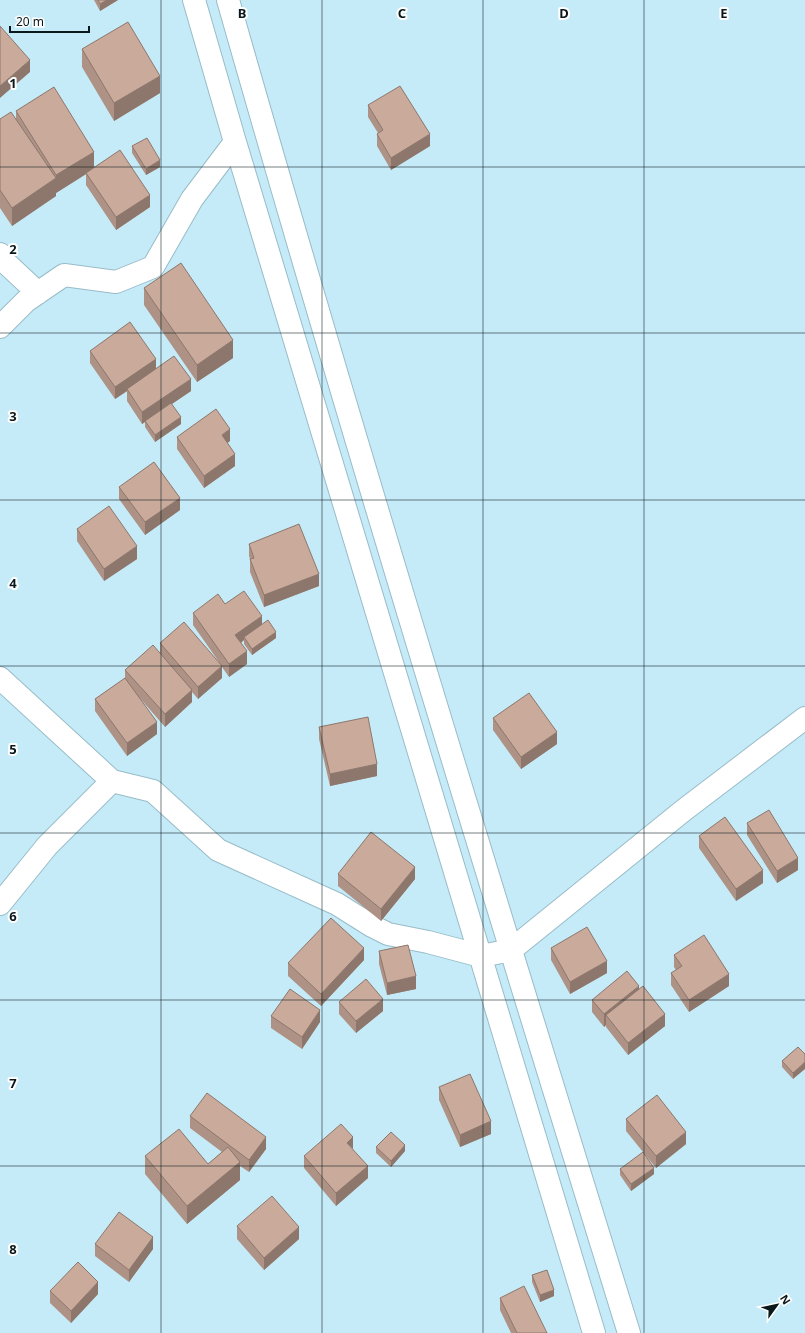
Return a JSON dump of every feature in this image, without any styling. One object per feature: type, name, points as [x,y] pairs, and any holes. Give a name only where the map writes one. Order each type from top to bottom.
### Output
[{"type":"street","points":[[194,0],[235,142],[594,1333]]},
{"type":"street","points":[[228,0],[291,221],[511,950],[629,1333]]},
{"type":"street","points":[[0,327],[26,301],[64,275],[116,282],[153,267],[192,199],[235,142]]},
{"type":"street","points":[[0,254],[6,263],[38,293]]},
{"type":"street","points":[[0,678],[112,780],[153,790],[218,850],[337,904],[372,926],[388,934],[428,942],[481,956],[511,950],[684,810],[805,718]]},
{"type":"street","points":[[0,904],[47,846],[112,780]]},
{"type":"building","points":[[98,0],[107,0],[100,4]]},
{"type":"building","points":[[128,22],[160,76],[114,103],[82,49]]},
{"type":"building","points":[[0,26],[30,60],[0,86]]},
{"type":"building","points":[[400,86],[430,134],[391,158],[377,134],[383,130],[368,105]]},
{"type":"building","points":[[54,87],[94,152],[56,175],[16,111]]},
{"type":"building","points":[[11,112],[56,178],[12,208],[0,190],[0,119]]},
{"type":"building","points":[[147,138],[160,160],[146,169],[132,146]]},
{"type":"building","points":[[120,150],[150,195],[116,217],[86,173]]},
{"type":"building","points":[[181,263],[233,340],[197,365],[144,288]]},
{"type":"building","points":[[130,322],[156,359],[115,387],[90,351]]},
{"type":"building","points":[[174,356],[191,379],[142,412],[127,389]]},
{"type":"building","points":[[171,403],[181,417],[155,435],[145,421]]},
{"type":"building","points":[[216,409],[230,429],[222,435],[235,454],[204,476],[177,437]]},
{"type":"building","points":[[154,462],[180,498],[145,522],[119,487]]},
{"type":"building","points":[[109,506],[137,546],[104,569],[77,529]]},
{"type":"building","points":[[299,524],[319,574],[264,595],[250,559],[254,558],[249,544]]},
{"type":"building","points":[[244,591],[262,616],[235,635],[247,651],[229,664],[193,613],[218,594],[225,604]]},
{"type":"building","points":[[268,620],[276,632],[252,649],[244,637]]},
{"type":"building","points":[[184,622],[222,666],[198,687],[160,643]]},
{"type":"building","points":[[153,645],[192,690],[165,714],[125,670]]},
{"type":"building","points":[[125,678],[157,722],[127,743],[95,699]]},
{"type":"building","points":[[529,693],[557,732],[521,757],[493,718]]},
{"type":"building","points":[[368,717],[377,764],[330,774],[319,727]]},
{"type":"building","points":[[769,810],[798,858],[777,871],[747,823]]},
{"type":"building","points":[[725,817],[763,870],[736,889],[699,836]]},
{"type":"building","points":[[371,832],[415,867],[381,909],[338,874]]},
{"type":"building","points":[[331,918],[364,948],[321,994],[288,963]]},
{"type":"building","points":[[587,927],[607,961],[570,982],[551,948]]},
{"type":"building","points":[[704,935],[729,974],[689,1000],[671,973],[682,966],[674,955]]},
{"type":"building","points":[[408,945],[416,976],[387,983],[379,951]]},
{"type":"building","points":[[627,971],[639,986],[604,1014],[592,1000]]},
{"type":"building","points":[[366,979],[383,999],[356,1021],[339,1002]]},
{"type":"building","points":[[643,986],[665,1014],[628,1043],[606,1015]]},
{"type":"building","points":[[290,989],[320,1010],[302,1037],[271,1016]]},
{"type":"building","points":[[798,1047],[805,1054],[805,1062],[793,1073],[782,1061]]},
{"type":"building","points":[[470,1074],[491,1121],[460,1135],[439,1087]]},
{"type":"building","points":[[207,1093],[266,1137],[249,1160],[190,1116]]},
{"type":"building","points":[[657,1095],[686,1132],[656,1156],[626,1119]]},
{"type":"building","points":[[341,1124],[353,1137],[347,1143],[368,1166],[336,1193],[304,1156]]},
{"type":"building","points":[[179,1129],[208,1164],[228,1147],[240,1162],[187,1206],[145,1156]]},
{"type":"building","points":[[391,1132],[405,1145],[391,1161],[376,1147]]},
{"type":"building","points":[[643,1152],[654,1168],[631,1184],[620,1169]]},
{"type":"building","points":[[272,1196],[299,1227],[264,1258],[237,1226]]},
{"type":"building","points":[[119,1212],[153,1237],[129,1270],[95,1244]]},
{"type":"building","points":[[78,1262],[98,1282],[71,1311],[50,1291]]},
{"type":"building","points":[[547,1270],[554,1290],[540,1295],[532,1275]]},
{"type":"building","points":[[524,1286],[547,1333],[517,1333],[500,1298]]}]
